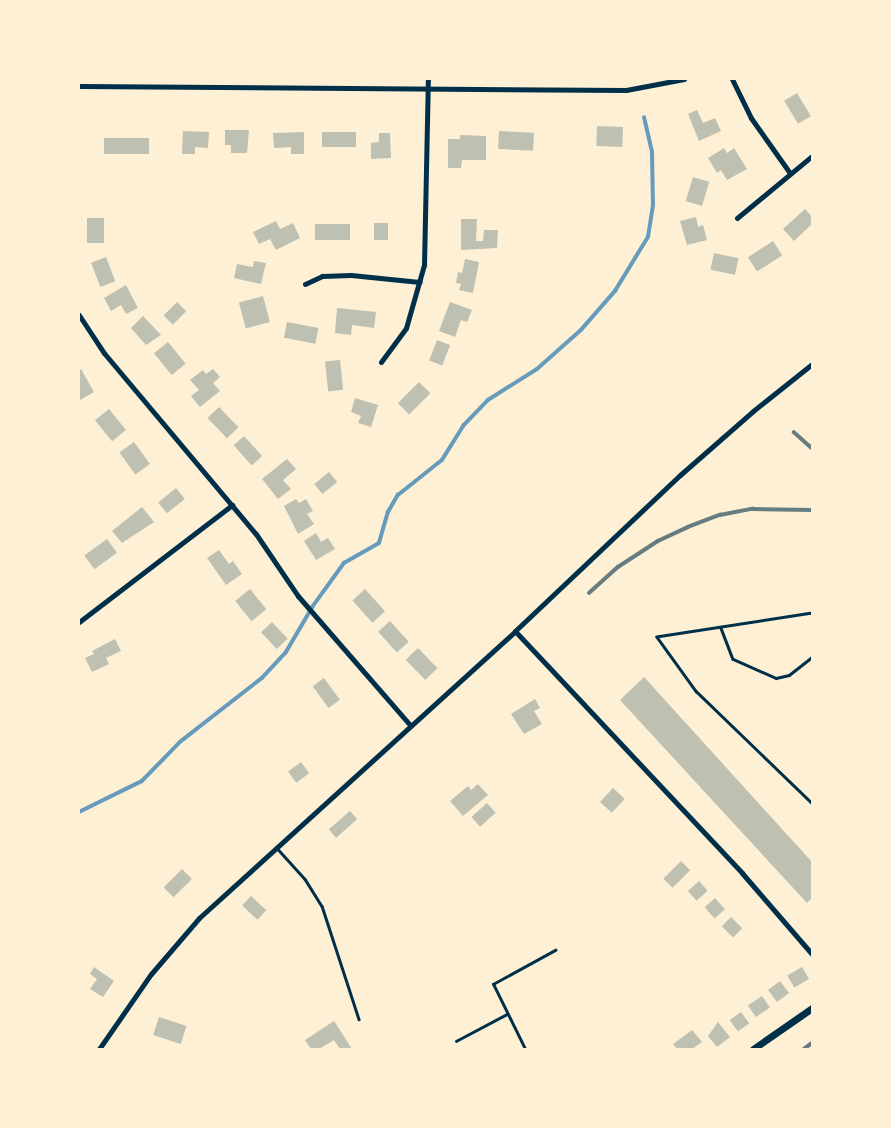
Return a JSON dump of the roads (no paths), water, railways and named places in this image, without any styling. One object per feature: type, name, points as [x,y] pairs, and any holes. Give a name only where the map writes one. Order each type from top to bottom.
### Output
[{"type":"street","points":[[381,362],[405,328],[420,282],[427,242],[428,79]]},
{"type":"street","points":[[79,86],[626,90],[684,79]]},
{"type":"street","points":[[732,79],[751,118],[790,173]]},
{"type":"street","points":[[737,218],[812,156]]},
{"type":"street","points":[[305,284],[322,276],[351,275],[420,282]]},
{"type":"street","points":[[79,315],[104,353],[256,534],[298,596],[410,725]]},
{"type":"street","points":[[99,1049],[129,1004],[183,937],[680,475],[752,411],[812,364]]},
{"type":"street","points":[[79,622],[232,505]]},
{"type":"street","points":[[515,631],[742,873],[812,954]]},
{"type":"street","points":[[753,1049],[812,1008]]},
{"type":"lane","points":[[812,613],[657,637],[696,691],[812,803]]},
{"type":"lane","points":[[720,627],[733,659],[776,678],[789,675],[812,657]]},
{"type":"lane","points":[[277,848],[305,879],[321,906],[359,1019]]},
{"type":"lane","points":[[525,1049],[494,984],[555,950]]},
{"type":"lane","points":[[456,1041],[507,1014]]},
{"type":"waterway","points":[[79,812],[142,781],[180,742],[262,678],[286,652],[313,606],[344,563],[379,543],[388,512],[398,495],[442,460],[463,426],[488,400],[537,369],[581,330],[615,291],[648,237],[653,206],[652,152],[644,118]]},
{"type":"railway","points":[[794,432],[812,448]]},
{"type":"railway","points":[[589,593],[618,567],[658,541],[720,515],[752,509],[812,510]]},
{"type":"railway","points":[[804,1049],[812,1043]]}]
